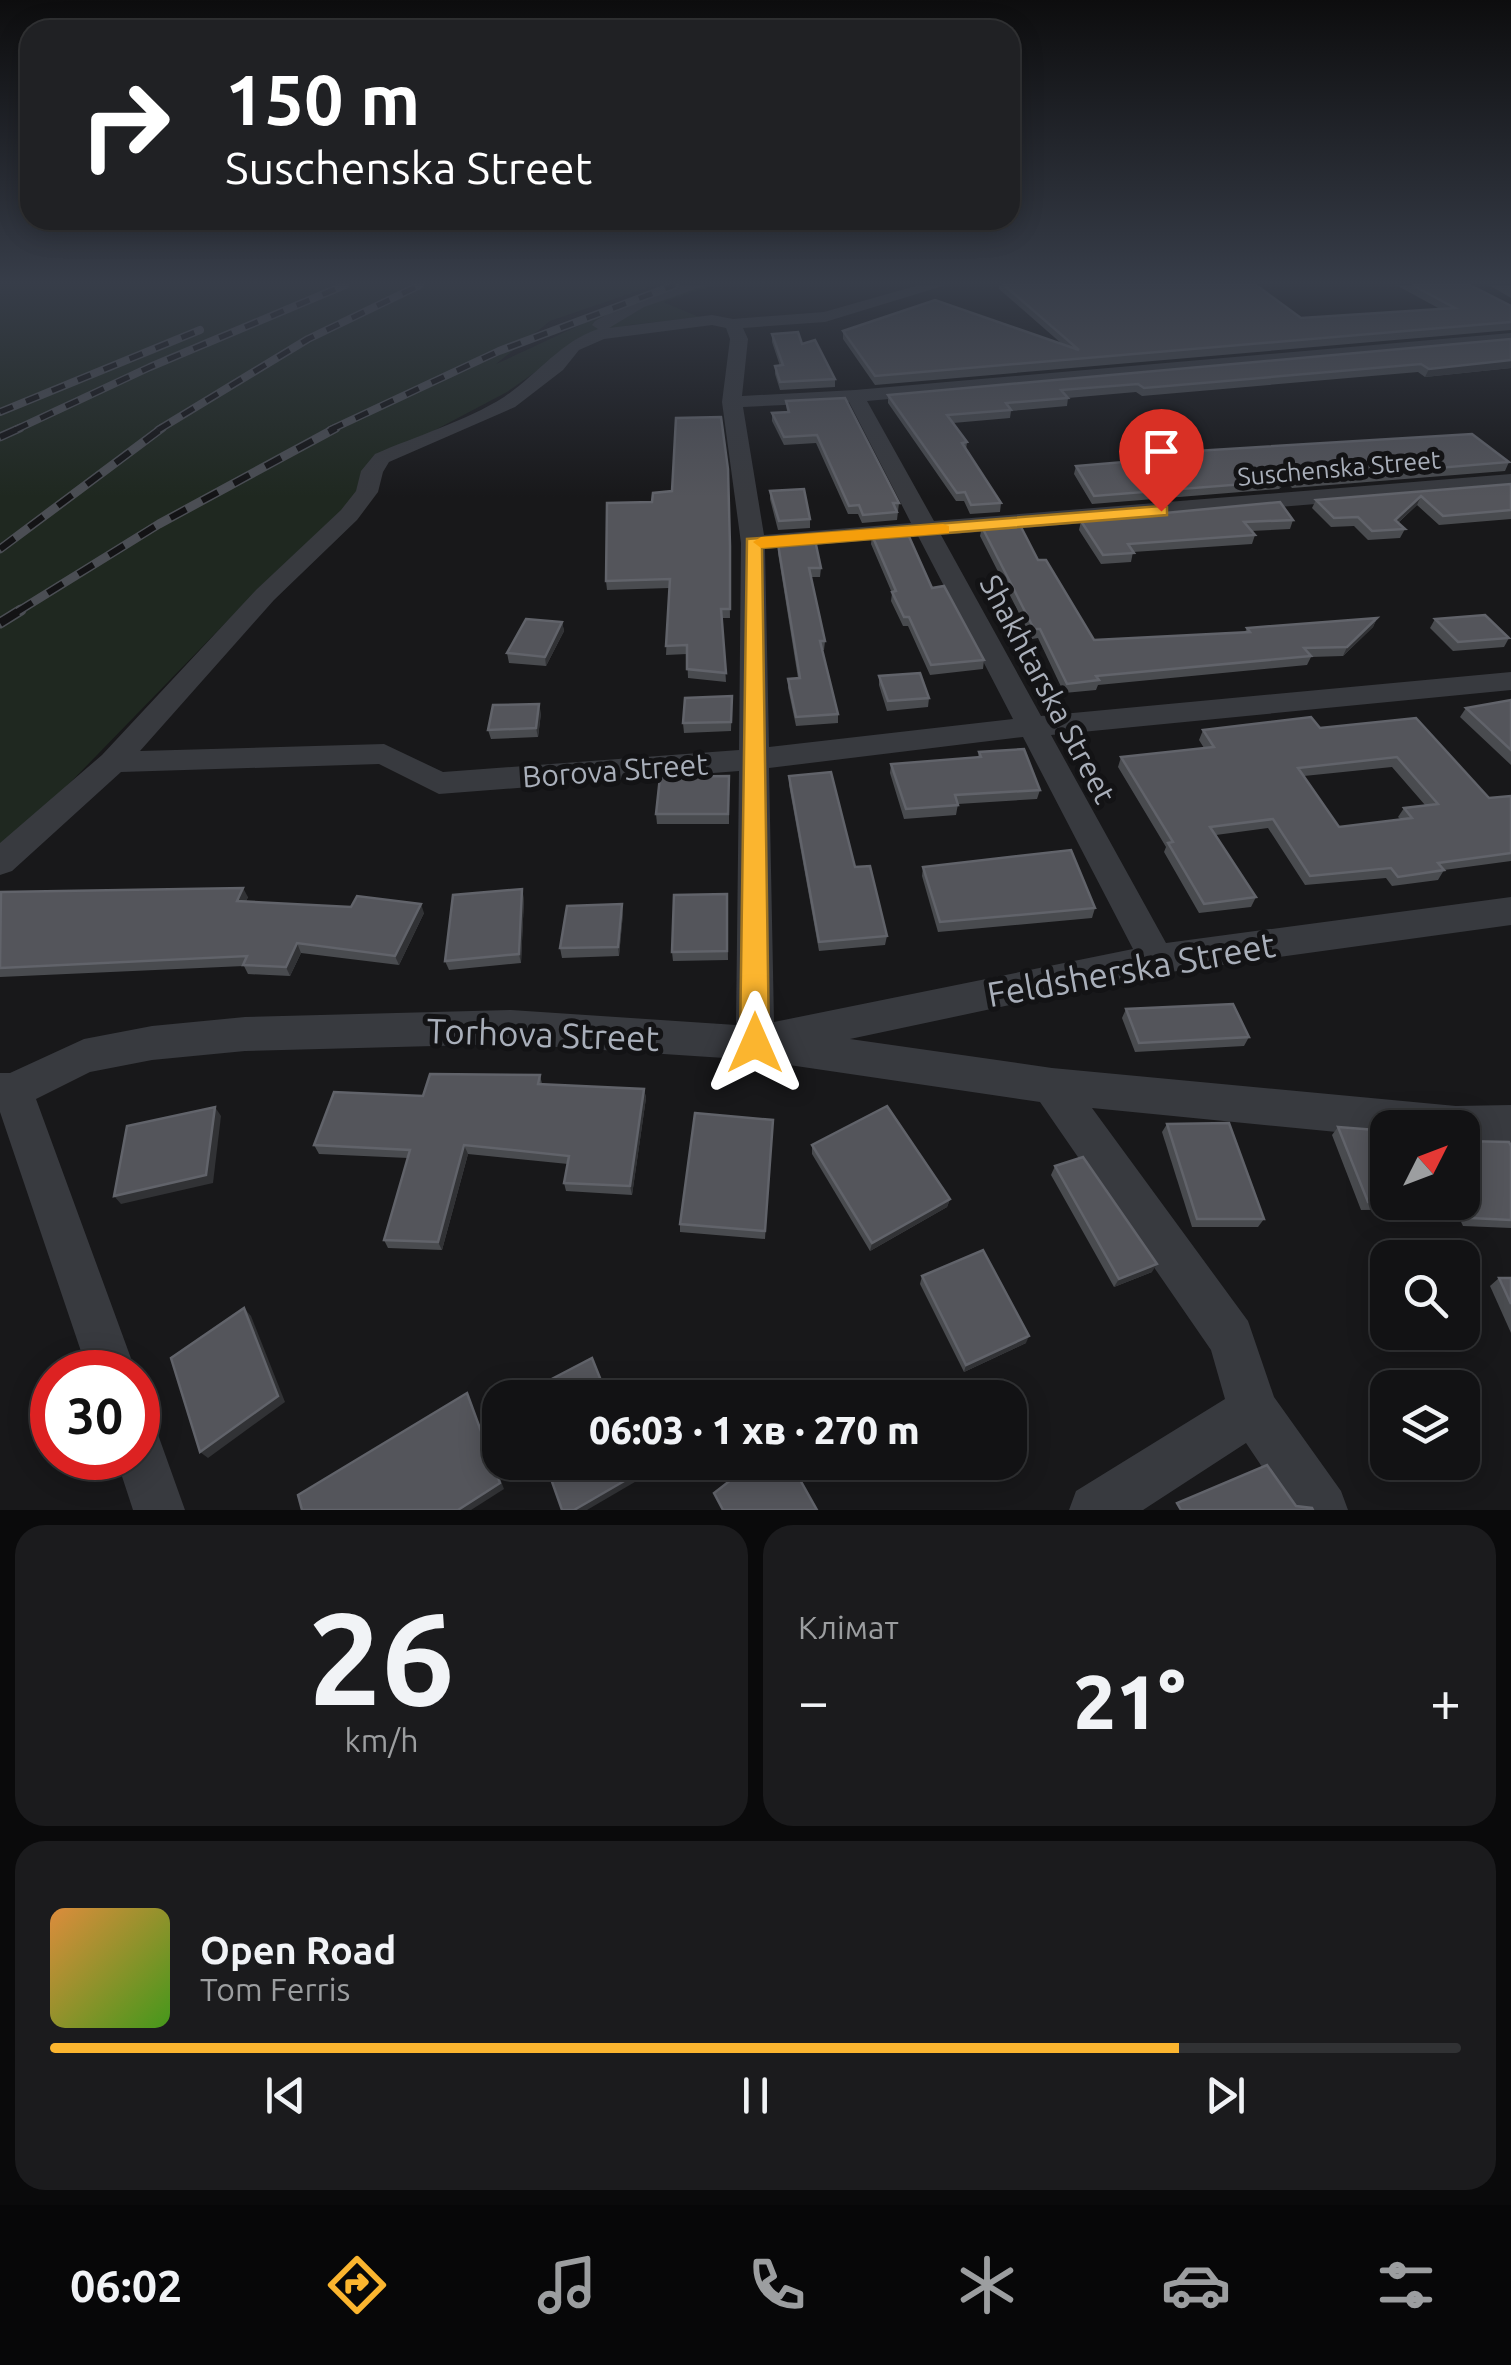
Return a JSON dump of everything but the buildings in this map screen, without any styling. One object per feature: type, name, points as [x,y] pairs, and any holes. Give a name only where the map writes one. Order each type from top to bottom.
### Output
[{"type":"street","points":[[0,862],[113,762],[265,595],[349,516],[367,492],[372,471],[382,458],[508,403],[565,355]]},
{"type":"street","points":[[737,355],[732,402],[753,543],[755,1043]]},
{"type":"street","points":[[732,402],[854,396],[1313,355]]},
{"type":"street","name":"Shakhtarska Street","points":[[854,396],[1156,958]]},
{"type":"street","name":"Suschenska Street","points":[[753,543],[1511,481]]},
{"type":"street","name":"Borova Street","points":[[113,762],[384,754],[439,783],[755,760],[1029,727],[1511,681]]},
{"type":"street","name":"Feldsherska Street","points":[[755,1043],[1156,958],[1511,912]]},
{"type":"street","name":"Torhova Street","points":[[6,1091],[84,1056],[152,1043],[246,1034],[512,1027],[755,1043],[1052,1086],[1456,1125],[1511,1124]]},
{"type":"street","points":[[1052,1086],[1231,1338],[1253,1410],[1322,1510]]},
{"type":"street","points":[[6,1091],[104,1350]]},
{"type":"street","points":[[1095,1510],[1253,1410]]},
{"type":"street","points":[[149,1480],[159,1510]]},
{"type":"shaded area","points":[[0,355],[507,355],[496,364],[515,355],[559,355],[507,392],[386,456],[354,502],[238,610],[64,789],[0,844]]},
{"type":"railway","points":[[0,412],[138,355]]},
{"type":"railway","points":[[15,430],[177,355]]},
{"type":"railway","points":[[158,430],[281,355]]},
{"type":"railway","points":[[330,430],[489,355]]},
{"type":"railway","points":[[0,437],[20,428]]},
{"type":"railway","points":[[0,549],[162,428]]},
{"type":"railway","points":[[17,612],[159,524],[336,428]]},
{"type":"railway","points":[[0,623],[21,610]]},
{"type":"slow traffic","points":[[761,542],[943,530]]},
{"type":"route","points":[[755,1043],[753,543],[1161,511]]}]
